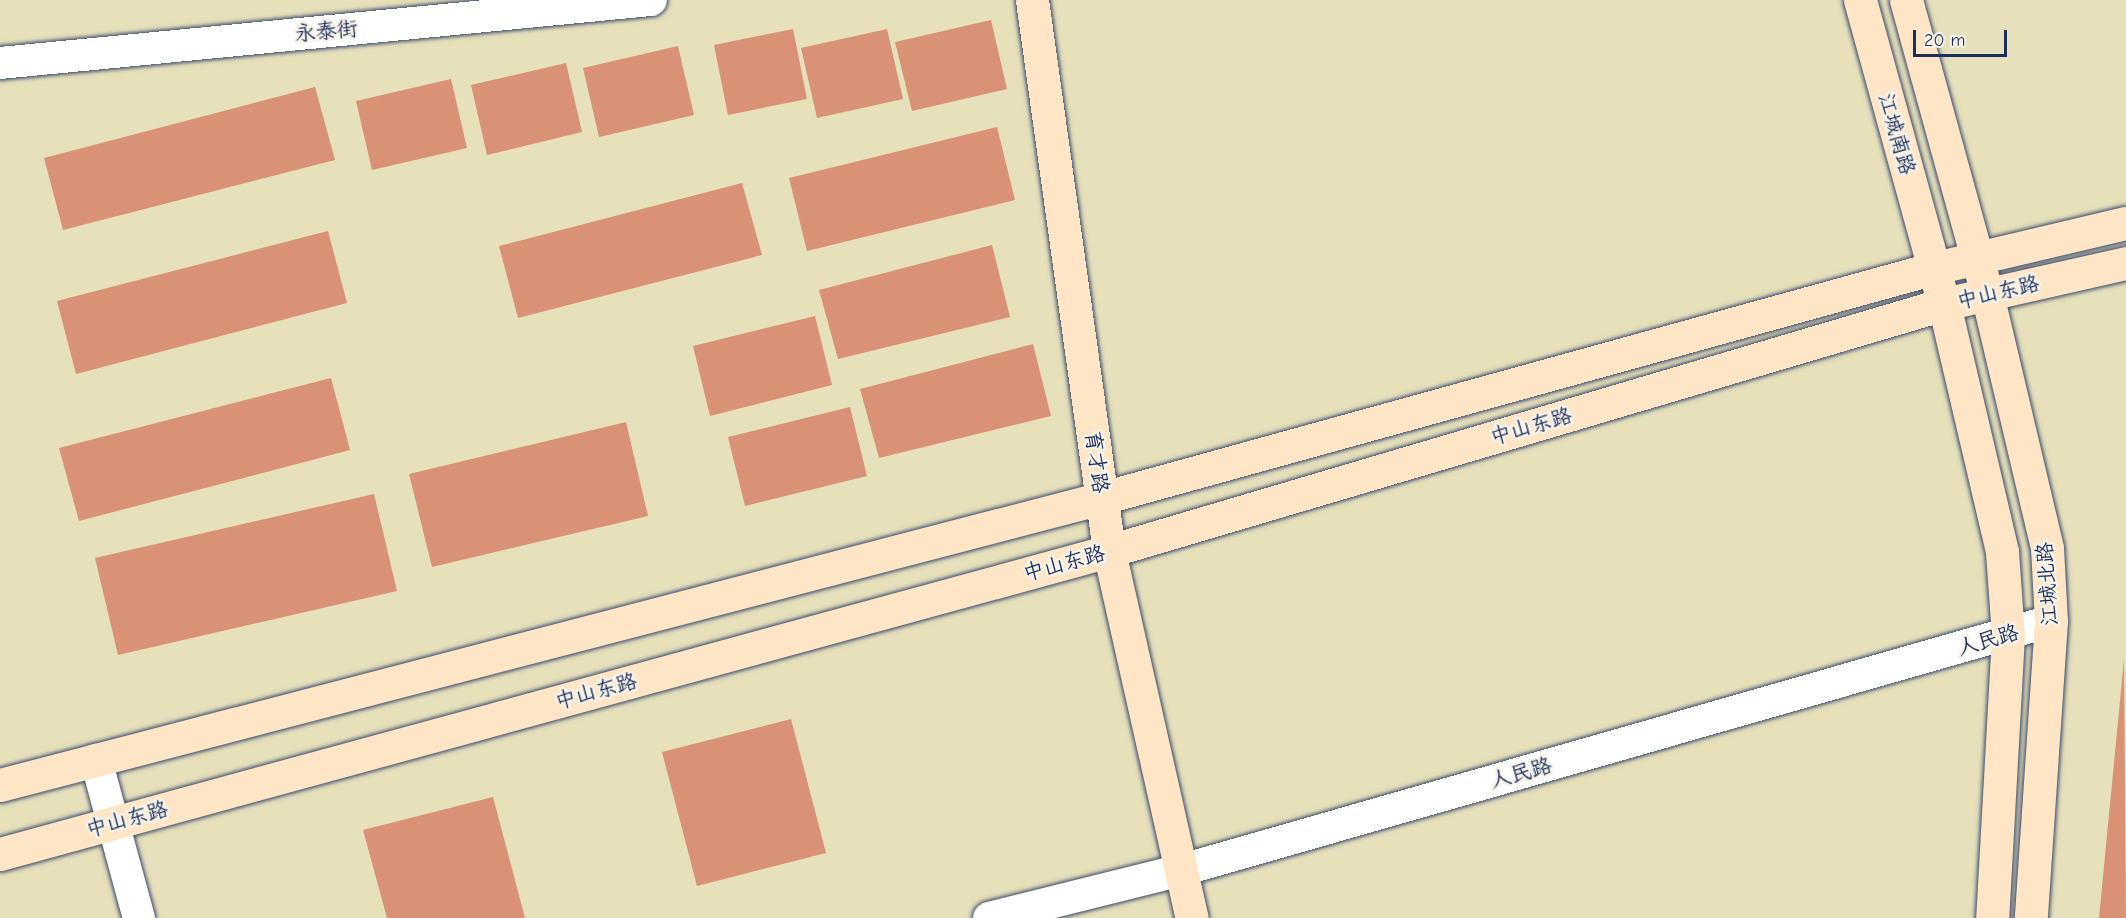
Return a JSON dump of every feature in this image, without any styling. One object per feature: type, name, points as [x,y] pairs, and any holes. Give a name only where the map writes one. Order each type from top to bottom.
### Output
[{"type":"main road","name":"育才路","points":[[1032,0],[1108,551],[1192,918]]},
{"type":"main road","name":"江城南路","points":[[1860,0],[1935,268]]},
{"type":"main road","name":"江城南路","points":[[1906,0],[1977,258]]},
{"type":"main road","name":"中山东路","points":[[0,785],[1102,498],[1935,268],[2126,223]]},
{"type":"main road","name":"江城北路","points":[[1977,258],[2047,548],[2051,621],[2031,918]]},
{"type":"main road","name":"中山东路","points":[[0,854],[1108,551],[1944,304],[2126,263]]},
{"type":"main road","name":"江城北路","points":[[1935,268],[2001,552],[2008,635],[1992,918]]},
{"type":"street","name":"永泰街","points":[[0,63],[651,0]]},
{"type":"street","name":"人民路","points":[[989,918],[1182,870],[2051,621]]},
{"type":"street","points":[[96,760],[139,918]]},
{"type":"building","points":[[991,20],[1007,89],[912,111],[895,42]]},
{"type":"building","points":[[793,29],[807,99],[728,115],[714,45]]},
{"type":"building","points":[[887,29],[903,99],[817,118],[801,48]]},
{"type":"building","points":[[678,46],[694,115],[599,137],[583,68]]},
{"type":"building","points":[[566,63],[582,132],[487,155],[471,85]]},
{"type":"building","points":[[451,79],[467,148],[372,170],[356,101]]},
{"type":"building","points":[[315,87],[335,160],[63,230],[44,158]]},
{"type":"building","points":[[997,127],[1015,200],[807,251],[789,178]]},
{"type":"building","points":[[742,183],[762,255],[518,318],[499,246]]},
{"type":"building","points":[[328,231],[347,303],[76,374],[57,301]]},
{"type":"building","points":[[992,245],[1010,317],[838,359],[819,290]]},
{"type":"building","points":[[815,316],[832,385],[710,416],[693,346]]},
{"type":"building","points":[[1033,344],[1051,416],[879,458],[860,389]]},
{"type":"building","points":[[331,378],[350,450],[79,521],[59,448]]},
{"type":"building","points":[[850,407],[867,476],[745,506],[728,437]]},
{"type":"building","points":[[626,422],[648,516],[432,567],[409,474]]},
{"type":"building","points":[[374,494],[397,591],[118,655],[95,558]]},
{"type":"building","points":[[2124,659],[2126,918],[2099,918]]},
{"type":"building","points":[[791,719],[826,853],[697,886],[662,752]]},
{"type":"building","points":[[493,797],[525,918],[387,918],[363,830]]}]
